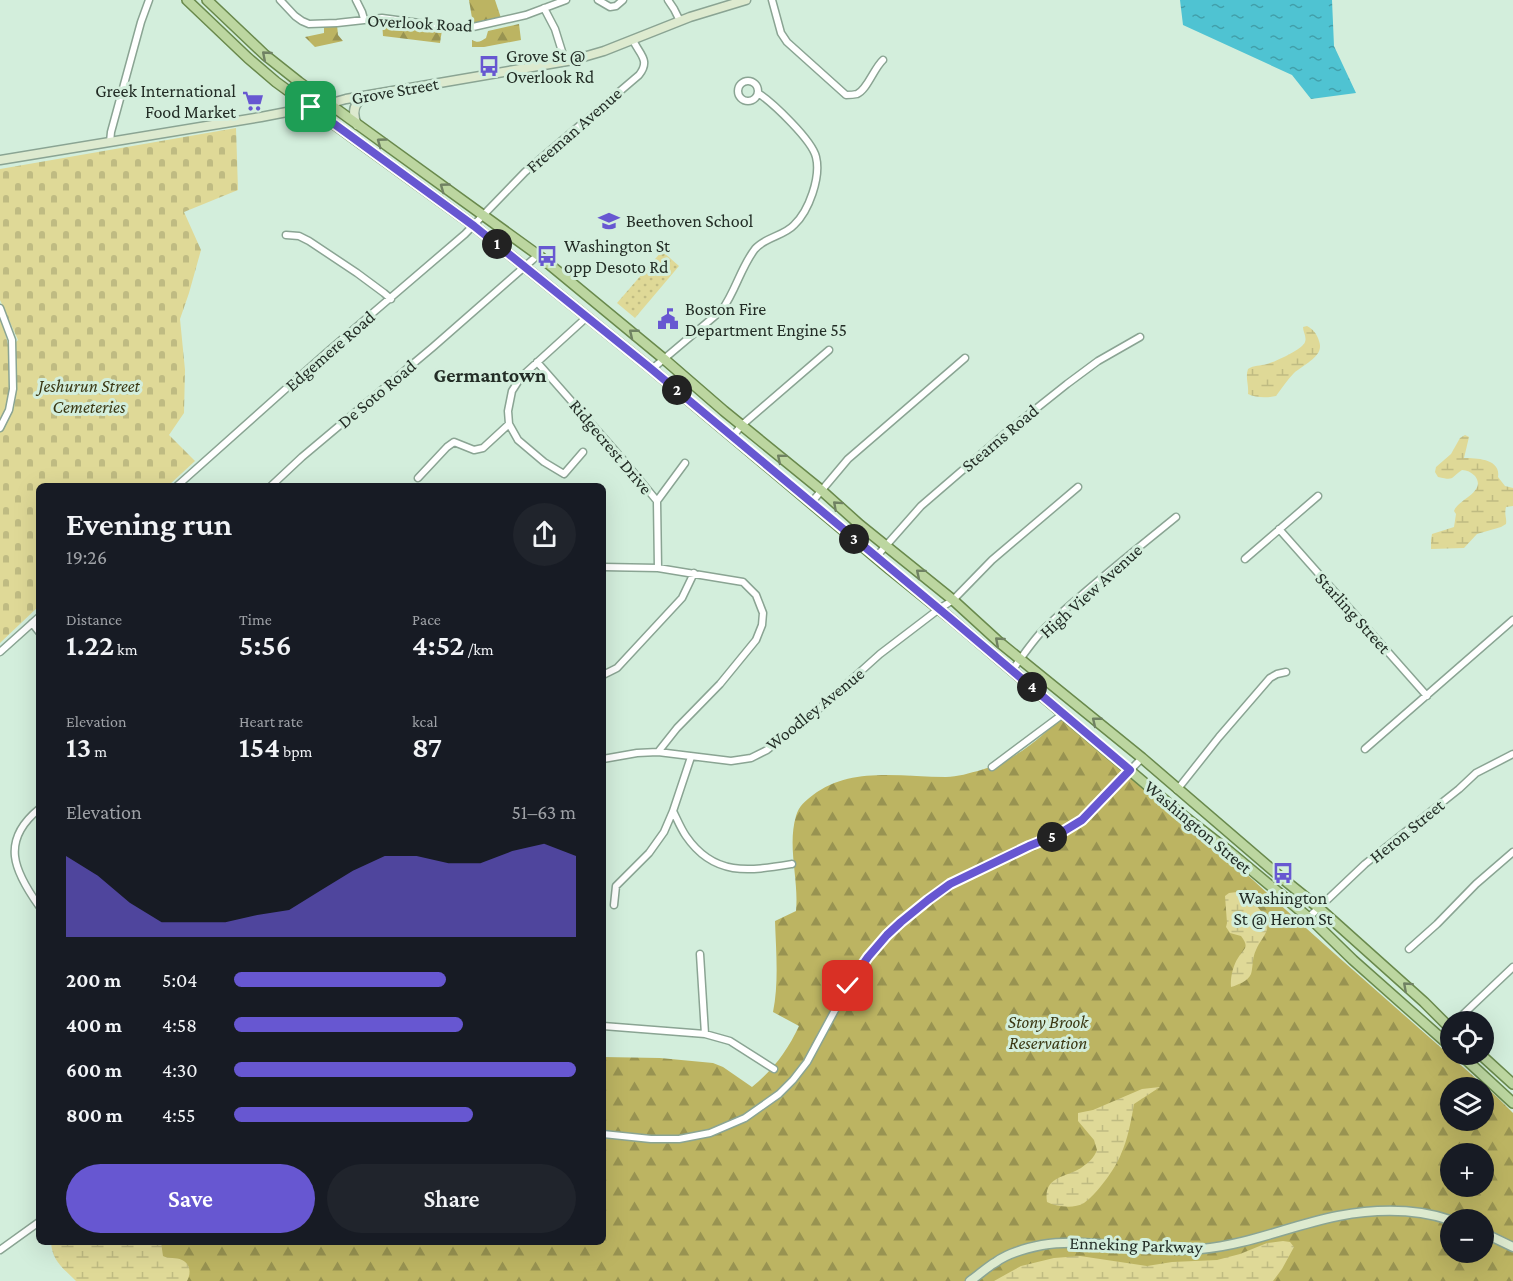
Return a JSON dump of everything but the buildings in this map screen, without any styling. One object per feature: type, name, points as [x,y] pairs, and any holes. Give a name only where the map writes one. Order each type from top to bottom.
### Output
[{"type":"main road","name":"Washington Street","points":[[187,0],[257,66],[474,226],[652,369],[1308,918],[1440,1037]]},
{"type":"main road","name":"Washington Street","points":[[207,0],[276,64],[538,255],[953,600],[1020,659],[1142,758],[1319,908],[1440,1016]]},
{"type":"main road","name":"Grove Street","points":[[0,160],[565,62],[596,54],[680,21],[746,0]]},
{"type":"main road","points":[[357,125],[355,106],[366,96]]},
{"type":"main road","points":[[1472,1065],[1513,1103]]},
{"type":"main road","points":[[1492,1065],[1513,1084]]},
{"type":"main road","name":"Enneking Parkway","points":[[970,1281],[997,1261],[1013,1253],[1053,1243],[1076,1242],[1139,1248],[1202,1249],[1257,1238],[1337,1216],[1405,1211],[1440,1218]]},
{"type":"main road","points":[[1494,1238],[1513,1248]]},
{"type":"street","points":[[110,142],[141,22],[149,0]]},
{"type":"street","name":"Overlook Road","points":[[281,0],[295,16],[309,24],[337,24],[382,18],[464,29],[526,15],[566,0]]},
{"type":"street","points":[[356,0],[364,19]]},
{"type":"street","points":[[598,0],[610,7],[616,6],[623,0]]},
{"type":"street","points":[[668,0],[680,21]]},
{"type":"street","points":[[772,0],[781,33],[787,42],[846,95],[862,91],[876,67],[883,60]]},
{"type":"street","points":[[544,8],[555,29],[565,62]]},
{"type":"street","name":"Freeman Avenue","points":[[483,216],[525,172],[641,73],[644,61],[633,40]]},
{"type":"street","points":[[652,369],[722,309],[730,299],[745,263],[757,246],[792,228],[805,214],[814,190],[818,167],[816,155],[806,139],[768,100],[758,93]]},
{"type":"street","name":"Edgemere Road","points":[[180,483],[483,216]]},
{"type":"street","points":[[286,235],[299,236],[309,241],[391,299]]},
{"type":"street","name":"De Soto Road","points":[[274,483],[538,255]]},
{"type":"street","points":[[0,308],[12,340],[13,378],[11,406],[0,428]]},
{"type":"street","points":[[583,452],[564,474],[544,462],[518,440],[509,424],[508,411],[512,391],[521,376],[587,317]]},
{"type":"street","name":"Stearns Road","points":[[876,557],[921,506],[1008,431],[1090,367],[1140,337]]},
{"type":"street","points":[[732,437],[742,424],[829,350]]},
{"type":"street","points":[[811,503],[848,459],[965,358]]},
{"type":"street","name":"Ridgecrest Drive","points":[[537,362],[657,501]]},
{"type":"street","points":[[418,478],[454,442],[474,450],[483,448],[509,424]]},
{"type":"street","points":[[658,568],[657,501],[685,463]]},
{"type":"street","name":"Woodley Avenue","points":[[606,758],[658,752],[731,761],[751,758],[767,750],[811,716],[880,654],[953,600],[992,560],[1078,487]]},
{"type":"street","points":[[1245,559],[1318,496]]},
{"type":"street","name":"High View Avenue","points":[[1012,671],[1046,628],[1176,517]]},
{"type":"street","name":"Starling Street","points":[[1279,530],[1426,696]]},
{"type":"street","points":[[606,567],[658,568],[743,582],[756,596],[763,613],[762,625],[756,640],[720,684],[677,728],[658,752]]},
{"type":"street","points":[[606,674],[617,668],[682,598],[694,573]]},
{"type":"street","points":[[0,652],[36,620]]},
{"type":"street","points":[[1365,749],[1510,622],[1513,631]]},
{"type":"street","points":[[32,623],[36,628]]},
{"type":"street","points":[[1178,790],[1219,737],[1270,678],[1286,672]]},
{"type":"street","points":[[992,767],[1063,714]]},
{"type":"street","name":"Heron Street","points":[[1308,918],[1365,864],[1476,773],[1513,754]]},
{"type":"street","points":[[614,905],[616,886],[649,853],[664,832],[691,757]]},
{"type":"street","points":[[606,1134],[679,1139],[710,1133],[745,1118],[779,1094],[793,1080],[807,1062],[848,986],[868,957],[901,922],[950,884],[1059,834],[1082,820],[1142,758]]},
{"type":"street","points":[[36,811],[27,818],[20,830],[13,854],[25,887],[36,902]]},
{"type":"street","points":[[673,811],[686,836],[702,856],[719,866],[740,870],[792,864]]},
{"type":"street","points":[[1409,949],[1476,884],[1513,852]]},
{"type":"street","points":[[700,954],[705,1034]]},
{"type":"street","points":[[1466,1011],[1513,967]]},
{"type":"street","points":[[606,1026],[705,1034],[730,1041],[774,1069]]},
{"type":"street","points":[[0,1250],[36,1224]]},
{"type":"green space","points":[[469,0],[495,0],[501,18],[473,24]]},
{"type":"green space","points":[[382,21],[442,30],[440,43],[383,36]]},
{"type":"green space","points":[[519,24],[521,40],[472,47],[472,40],[477,42],[486,38],[488,31]]},
{"type":"green space","points":[[337,25],[338,35],[343,41],[315,47],[305,37],[324,33],[324,27]]},
{"type":"green space","name":"Jeshurun Street Cemeteries","points":[[236,128],[238,190],[184,212],[201,250],[180,319],[185,370],[184,413],[169,435],[195,461],[171,483],[36,483],[36,609],[0,643],[0,318],[9,349],[18,340],[0,300],[0,169]]},
{"type":"green space","points":[[662,251],[679,266],[635,318],[617,303]]},
{"type":"green space","points":[[1307,326],[1317,336],[1320,346],[1313,359],[1294,373],[1276,396],[1262,397],[1248,394],[1248,369],[1276,361],[1299,348],[1305,340],[1303,327]]},
{"type":"green space","points":[[1465,435],[1469,437],[1464,458],[1487,461],[1496,466],[1498,477],[1505,486],[1513,488],[1513,506],[1506,507],[1506,524],[1477,534],[1464,548],[1431,549],[1432,534],[1454,527],[1456,514],[1454,511],[1477,487],[1478,482],[1470,472],[1462,470],[1450,479],[1438,477],[1435,472],[1436,467],[1451,454],[1460,438]]},
{"type":"green space","name":"Stony Brook Reservation","points":[[1063,714],[1440,1047],[1440,1065],[1461,1065],[1474,1077],[1440,1077],[1440,1131],[1494,1131],[1494,1094],[1513,1113],[1513,1281],[118,1281],[154,1245],[606,1245],[606,1057],[660,1058],[713,1063],[723,1067],[752,1087],[779,1059],[799,1026],[773,1012],[777,978],[775,921],[796,911],[793,839],[796,816],[803,804],[828,786],[843,780],[877,775],[950,777],[963,775],[993,766],[1026,748]]},
{"type":"green space","points":[[1237,892],[1260,909],[1270,923],[1257,947],[1250,976],[1231,987],[1231,976],[1235,964],[1246,946],[1241,936],[1230,933],[1226,927],[1225,896]]},
{"type":"green space","points":[[1160,1087],[1134,1104],[1127,1136],[1118,1160],[1094,1194],[1084,1203],[1071,1207],[1047,1202],[1048,1187],[1052,1182],[1081,1168],[1097,1150],[1094,1140],[1078,1121],[1078,1113],[1093,1110],[1142,1089]]},
{"type":"green space","points":[[1290,1242],[1294,1247],[1273,1281],[994,1281],[1021,1266],[1054,1258],[1080,1256],[1147,1266],[1172,1262],[1217,1260],[1267,1243]]},
{"type":"green space","points":[[51,1245],[161,1245],[163,1256],[185,1262],[189,1267],[189,1275],[187,1281],[76,1281],[56,1259]]},
{"type":"water","points":[[1180,0],[1332,0],[1334,46],[1356,93],[1311,99],[1292,75],[1183,25]]},
{"type":"place","name":"Grove St @ Overlook Rd","points":[[489,66]]},
{"type":"place","name":"Greek International Food Market","points":[[253,101]]},
{"type":"place","name":"Beethoven School","points":[[609,221]]},
{"type":"place","name":"Washington St opp Desoto Rd","points":[[547,256]]},
{"type":"place","name":"Boston Fire Department Engine 55","points":[[668,319]]},
{"type":"place","name":"Washington St @ Heron St","points":[[1283,873]]},
{"type":"district","name":"Germantown","points":[[490,375]]},
{"type":"route","points":[[311,107],[474,226],[649,367],[1130,770],[1082,820],[1059,834],[950,884],[928,900],[887,935],[848,986]]}]
